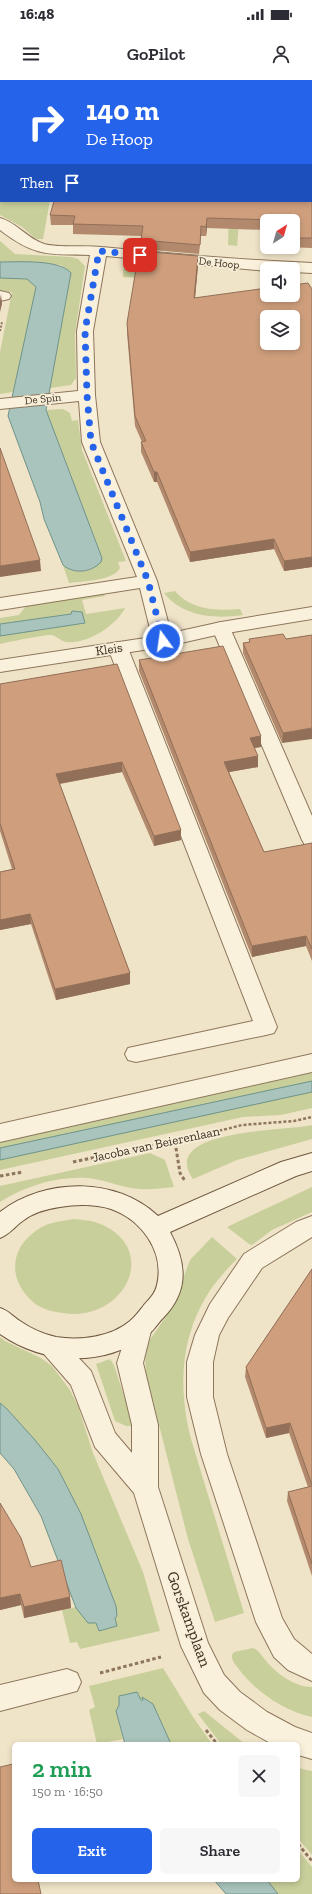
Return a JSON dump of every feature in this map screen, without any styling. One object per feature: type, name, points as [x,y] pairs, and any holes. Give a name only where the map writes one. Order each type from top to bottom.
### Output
[{"type":"street","points":[[0,223],[24,241],[43,249],[99,251],[85,331],[87,395],[91,442],[148,581],[163,641]]},
{"type":"street","name":"De Hoop","points":[[99,251],[240,265],[312,268]]},
{"type":"street","name":"De Spin","points":[[1,404],[87,395]]},
{"type":"street","points":[[0,604],[148,581]]},
{"type":"street","name":"Kleis","points":[[0,666],[163,641],[221,628],[312,613]]},
{"type":"street","points":[[221,628],[312,840]]},
{"type":"street","points":[[118,648],[266,1027],[136,1054]]},
{"type":"street","points":[[0,1133],[111,1106],[312,1063]]},
{"type":"street","points":[[155,1228],[289,1169],[312,1162]]},
{"type":"street","points":[[0,1228],[5,1221],[32,1204],[66,1195],[100,1196],[131,1208],[155,1228],[168,1250],[172,1274],[165,1298],[140,1327],[122,1338],[89,1348],[53,1347],[25,1337],[0,1318]]},
{"type":"street","points":[[312,1226],[254,1261],[219,1311],[207,1335],[200,1362],[200,1397],[214,1454],[270,1622],[284,1648],[298,1662],[312,1668]]},
{"type":"street","name":"Gorskamplaan","points":[[140,1327],[130,1363],[145,1425],[145,1486],[195,1646],[214,1684],[230,1701],[257,1721],[288,1738],[312,1746]]},
{"type":"street","name":"Gorskamplaan","points":[[53,1347],[82,1379],[104,1439],[145,1486]]},
{"type":"street","points":[[0,1698],[67,1682]]},
{"type":"path","name":"Jacoba van Beierenlaan","points":[[68,1163],[175,1142],[242,1125],[294,1121],[312,1117]]},
{"type":"path","points":[[0,1176],[30,1170]]},
{"type":"path","points":[[300,1846],[312,1861]]},
{"type":"green space","points":[[0,202],[50,202],[43,239],[36,239],[22,227],[0,215]]},
{"type":"green space","points":[[229,202],[241,202],[237,246],[228,245]]},
{"type":"green space","points":[[0,241],[15,254],[71,257],[78,259],[85,266],[75,334],[76,378],[71,385],[50,388],[71,273],[61,265],[0,262]]},
{"type":"green space","points":[[125,259],[168,260],[165,279],[123,277],[123,269],[128,268],[128,264],[124,264]]},
{"type":"green space","points":[[0,278],[27,279],[36,287],[13,392],[0,394],[0,352],[12,292],[0,291]]},
{"type":"green space","points":[[63,409],[70,413],[72,421],[78,420],[82,450],[126,561],[118,562],[120,568],[111,576],[97,580],[69,583],[63,565],[73,570],[86,571],[93,568],[102,558],[46,410]]},
{"type":"green space","points":[[175,591],[181,597],[197,606],[222,610],[240,609],[243,615],[222,617],[190,612],[180,607],[164,593]]},
{"type":"green space","points":[[104,594],[105,596],[82,600],[86,614],[125,608],[115,621],[100,633],[74,642],[62,641],[52,635],[49,635],[0,644],[0,618],[19,615],[26,606]]},
{"type":"green space","points":[[312,1069],[312,1108],[281,1115],[243,1117],[0,1170],[0,1142]]},
{"type":"green space","points":[[312,1125],[312,1139],[237,1160],[193,1179],[187,1163],[193,1150],[209,1142],[230,1136],[254,1132]]},
{"type":"green space","points":[[150,1153],[165,1160],[174,1187],[138,1189],[102,1180],[87,1178],[64,1179],[42,1183],[20,1191],[0,1202],[0,1186]]},
{"type":"green space","points":[[312,1187],[312,1212],[272,1230],[252,1245],[227,1227]]},
{"type":"green space","points":[[74,1219],[95,1222],[116,1233],[128,1247],[131,1264],[128,1280],[119,1295],[104,1306],[85,1313],[55,1312],[43,1308],[33,1302],[19,1284],[15,1265],[17,1255],[21,1246],[41,1227],[60,1221]]},
{"type":"green space","points":[[212,1237],[237,1259],[215,1283],[199,1309],[187,1345],[183,1382],[184,1401],[191,1439],[244,1613],[215,1622],[188,1539],[146,1374],[145,1353],[149,1341],[173,1306],[190,1260]]},
{"type":"green space","points":[[0,1337],[5,1341],[41,1358],[52,1366],[70,1390],[78,1406],[93,1453],[143,1572],[160,1631],[80,1649],[77,1642],[70,1643],[62,1610],[76,1607],[88,1623],[81,1514],[58,1469],[35,1440],[0,1403]]},
{"type":"green space","points":[[110,1359],[114,1365],[133,1424],[131,1426],[126,1426],[115,1421],[96,1364]]},
{"type":"green space","points":[[253,1648],[259,1652],[275,1671],[287,1679],[299,1685],[312,1687],[312,1717],[281,1705],[253,1685],[245,1677],[232,1659],[232,1655],[234,1652]]},
{"type":"green space","points":[[163,1668],[193,1717],[211,1742],[170,1742],[153,1704],[143,1698],[141,1700],[119,1697],[119,1705],[116,1711],[123,1739],[107,1742],[97,1742],[89,1710],[95,1707],[89,1686]]},
{"type":"green space","points":[[204,1711],[243,1742],[219,1742],[198,1714]]},
{"type":"green space","points":[[300,1768],[312,1771],[312,1855],[300,1840]]},
{"type":"green space","points":[[300,1852],[312,1867],[312,1894],[278,1894],[269,1882],[300,1882]]},
{"type":"water","points":[[0,262],[48,263],[58,265],[71,273],[46,410],[102,558],[101,562],[97,566],[87,570],[72,570],[63,565],[44,519],[40,502],[8,416],[36,287],[27,279],[0,278]]},
{"type":"water","points":[[72,611],[82,612],[85,623],[0,636],[0,624],[71,614]]},
{"type":"water","points":[[312,1081],[312,1092],[0,1160],[0,1148]]},
{"type":"water","points":[[0,1403],[35,1440],[58,1469],[81,1514],[116,1606],[117,1616],[115,1618],[117,1626],[99,1631],[96,1623],[88,1623],[76,1608],[41,1516],[14,1469],[0,1453]]},
{"type":"water","points":[[137,1692],[141,1700],[143,1700],[142,1697],[153,1704],[170,1742],[124,1742],[116,1711],[119,1705],[119,1696]]},
{"type":"water","points":[[216,1882],[269,1882],[278,1894],[226,1894]]},
{"type":"building","points":[[54,202],[312,202],[312,238],[300,238],[300,214],[260,214],[260,220],[207,218],[206,227],[201,226],[200,245],[141,240],[143,226],[73,224],[75,216],[50,215]]},
{"type":"building","points":[[139,251],[198,256],[194,298],[260,289],[260,302],[300,302],[300,284],[308,283],[312,289],[312,557],[284,561],[274,539],[190,552],[157,472],[154,472],[141,442],[146,441],[135,416],[127,323]]},
{"type":"building","points":[[0,448],[40,560],[0,566]]},
{"type":"building","points":[[283,634],[286,639],[312,635],[312,728],[283,733],[243,643],[250,642],[249,639]]},
{"type":"building","points":[[223,646],[261,736],[250,738],[258,756],[224,762],[264,852],[312,843],[312,949],[306,936],[252,946],[139,660]]},
{"type":"building","points":[[117,664],[181,830],[154,836],[122,762],[56,774],[130,973],[55,989],[30,914],[0,920],[0,872],[15,869],[0,823],[0,684]]},
{"type":"building","points":[[312,1269],[312,1485],[290,1423],[266,1428],[246,1367]]},
{"type":"building","points":[[312,1486],[312,1564],[288,1492]]},
{"type":"building","points":[[0,1503],[21,1538],[31,1567],[61,1560],[70,1597],[24,1607],[20,1594],[0,1598]]},
{"type":"building","points":[[12,1764],[12,1882],[38,1882],[41,1894],[0,1894],[0,1767]]},
{"type":"route","points":[[140,255],[99,251],[85,331],[87,395],[91,442],[148,581],[163,641]]}]
